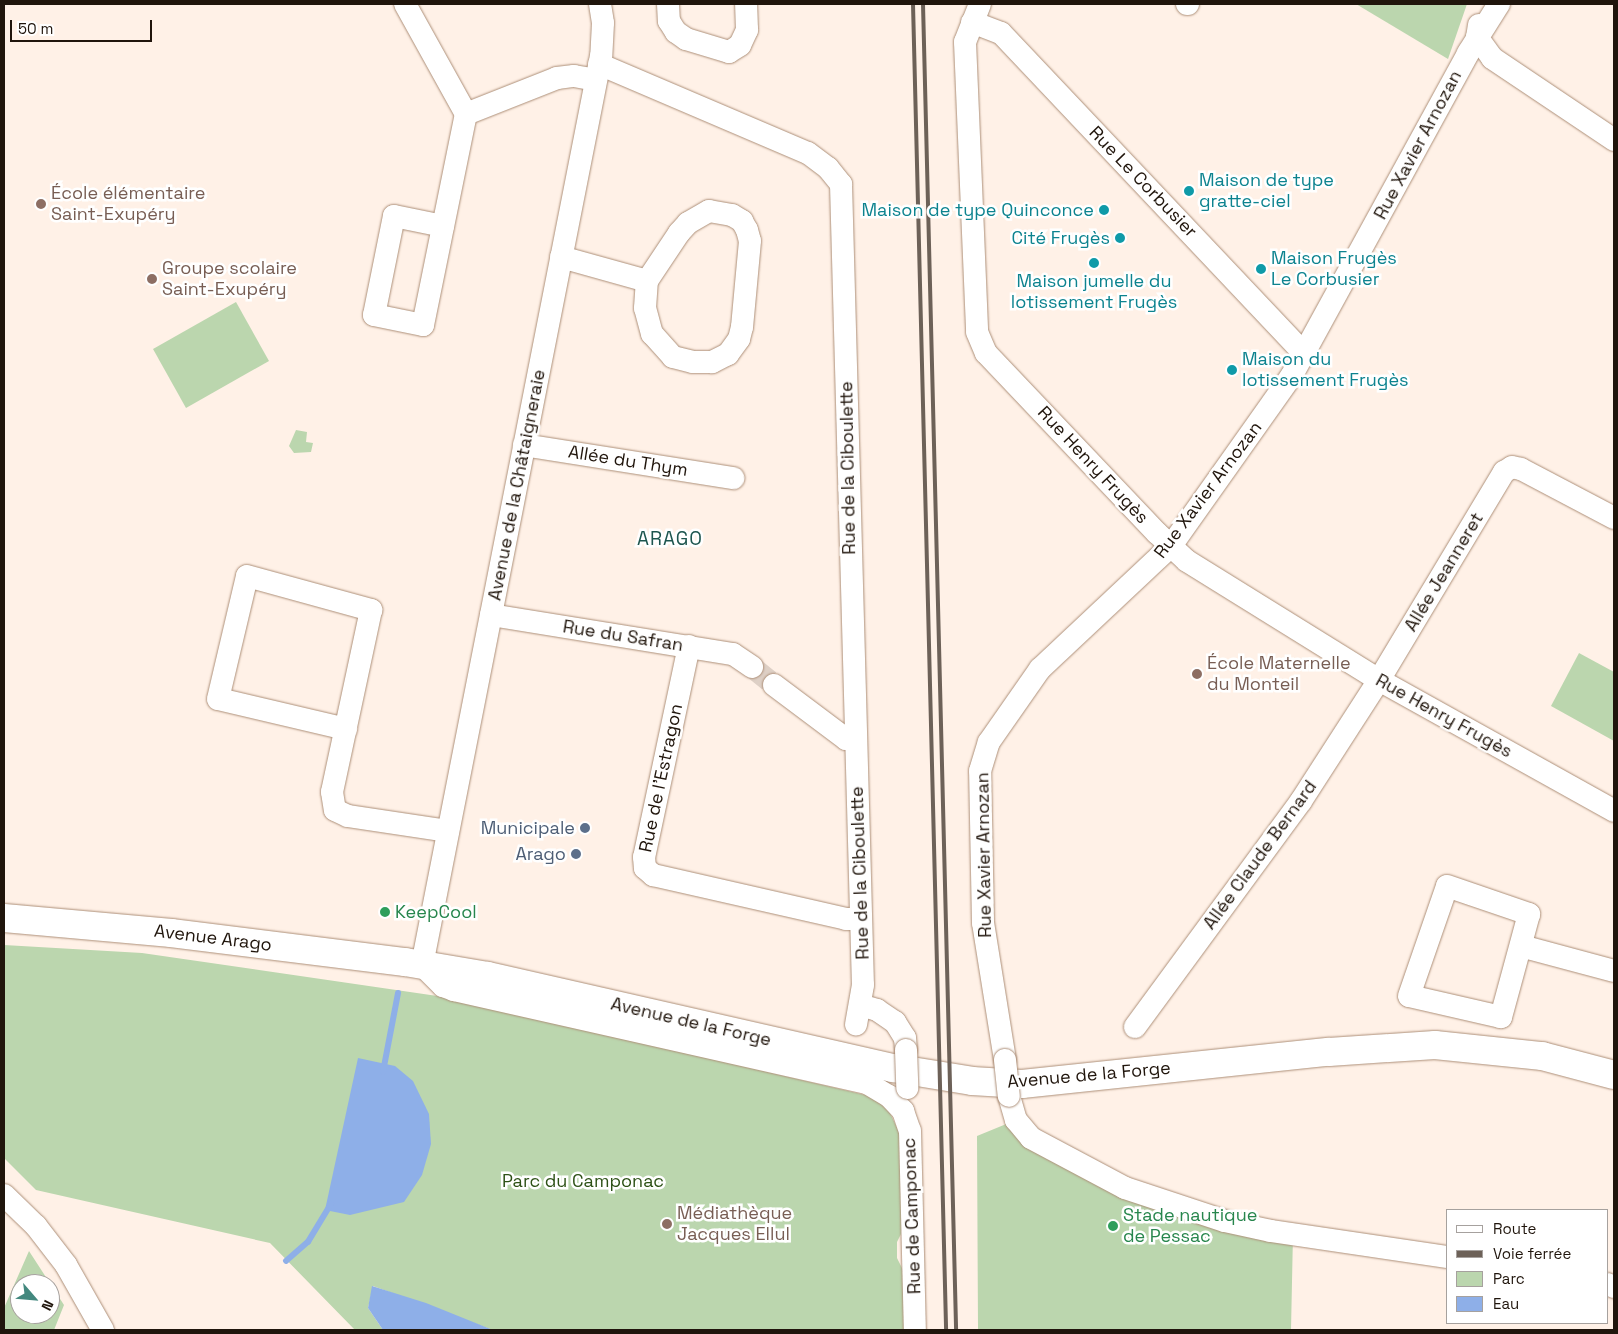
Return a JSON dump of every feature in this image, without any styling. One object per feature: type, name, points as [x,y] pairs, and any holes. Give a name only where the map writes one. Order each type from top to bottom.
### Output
[{"type":"main road","name":"Avenue Arago","points":[[4,918],[171,933],[422,965]]},
{"type":"main road","name":"Avenue de la Forge","points":[[422,965],[488,976],[893,1068],[972,1081],[1022,1084],[1329,1052],[1435,1045],[1542,1056],[1614,1075]]},
{"type":"street","points":[[405,4],[466,114],[424,324],[374,315],[394,216],[443,226]]},
{"type":"street","name":"Avenue de la Châtaigneraie","points":[[422,965],[598,72],[604,39],[600,4]]},
{"type":"street","points":[[668,4],[669,21],[676,32],[686,39],[729,52],[740,45],[747,30],[746,4]]},
{"type":"street","points":[[1481,4],[1477,37],[1492,58],[1614,140]]},
{"type":"street","name":"Rue Xavier Arnozan","points":[[1446,1257],[1349,1245],[1225,1221],[1126,1188],[1041,1145],[1016,1120],[1009,1096],[983,923],[980,771],[989,742],[1040,669],[1171,546],[1306,355],[1477,37],[1499,4]]},
{"type":"street","name":"Rue Le Corbusier","points":[[976,13],[1001,33],[1306,355]]},
{"type":"street","name":"Rue Henry Frugès","points":[[976,13],[965,42],[976,332],[986,353],[1187,561],[1379,680],[1614,811]]},
{"type":"street","name":"Rue de la Ciboulette","points":[[466,114],[557,78],[598,72],[808,153],[828,168],[841,184],[863,985],[858,1014],[877,1010],[895,1022],[904,1038],[906,1050],[903,1096]]},
{"type":"street","points":[[709,211],[732,215],[742,221],[750,241],[739,339],[728,354],[717,360],[705,362],[680,359],[659,344],[646,321],[647,281],[671,243],[698,216],[709,211]]},
{"type":"street","points":[[561,257],[647,281]]},
{"type":"street","name":"Allée du Thym","points":[[524,445],[733,478]]},
{"type":"street","name":"Allée Jeanneret","points":[[1379,680],[1504,472],[1512,467],[1614,518]]},
{"type":"street","points":[[346,729],[218,699],[247,576],[371,610],[346,729],[332,792],[335,810],[348,816],[448,831]]},
{"type":"street","name":"Rue du Safran","points":[[491,615],[733,654],[752,667]]},
{"type":"street","name":"Rue de l'Estragon","points":[[689,646],[644,857],[645,868],[653,875],[846,919],[861,920]]},
{"type":"street","name":"Allée Claude Bernard","points":[[1135,1027],[1301,801],[1379,680]]},
{"type":"street","points":[[774,685],[846,739],[856,739]]},
{"type":"street","points":[[1446,886],[1529,914],[1521,946],[1501,1017],[1409,996],[1446,886]]},
{"type":"street","points":[[1521,946],[1614,971]]},
{"type":"street","points":[[422,965],[443,986],[454,990],[867,1083],[903,1096]]},
{"type":"street","name":"Rue de Camponac","points":[[903,1096],[910,1131],[912,1156],[915,1330]]},
{"type":"street","points":[[4,1195],[36,1226],[66,1265],[103,1330]]},
{"type":"green space","points":[[1356,4],[1467,4],[1448,59]]},
{"type":"green space","points":[[236,302],[269,361],[186,408],[153,349]]},
{"type":"green space","points":[[296,430],[307,432],[306,442],[313,443],[311,452],[294,453],[289,446]]},
{"type":"green space","points":[[1579,653],[1614,672],[1614,741],[1551,706]]},
{"type":"green space","name":"Parc du Camponac","points":[[4,945],[142,953],[451,998],[874,1097],[890,1113],[902,1138],[905,1226],[897,1242],[897,1258],[906,1276],[907,1330],[493,1330],[373,1286],[368,1308],[383,1330],[355,1330],[270,1243],[36,1190],[4,1158]]},
{"type":"green space","name":"Stade nautique de Pessac","points":[[1016,1120],[1125,1188],[1293,1234],[1291,1330],[978,1330],[977,1136]]},
{"type":"green space","points":[[29,1251],[44,1274],[19,1274]]},
{"type":"green space","points":[[10,1294],[10,1324],[56,1324],[54,1330],[4,1330],[4,1308]]},
{"type":"green space","points":[[60,1299],[64,1305],[60,1315]]},
{"type":"water","points":[[358,1058],[395,1066],[413,1081],[429,1114],[431,1144],[422,1175],[404,1202],[350,1215],[325,1210]]},
{"type":"water","points":[[372,1286],[426,1303],[493,1330],[383,1330],[368,1308]]},
{"type":"waterway","points":[[383,1072],[398,993]]},
{"type":"waterway","points":[[286,1261],[308,1242],[331,1204]]},
{"type":"tunnel","points":[[752,667],[774,685]]},
{"type":"railway","points":[[913,4],[946,1330]]},
{"type":"railway","points":[[923,4],[956,1330]]},
{"type":"place","name":"Maison de type gratte-ciel","points":[[1189,191]]},
{"type":"place","name":"École élémentaire Saint-Exupéry","points":[[41,204]]},
{"type":"place","name":"Maison de type Quinconce","points":[[1104,210]]},
{"type":"place","name":"Cité Frugès","points":[[1120,238]]},
{"type":"place","name":"Maison jumelle du lotissement Frugès","points":[[1094,263]]},
{"type":"place","name":"Maison Frugès Le Corbusier","points":[[1261,269]]},
{"type":"place","name":"Groupe scolaire Saint-Exupéry","points":[[152,279]]},
{"type":"place","name":"Maison du lotissement Frugès","points":[[1232,370]]},
{"type":"place","name":"École Maternelle du Monteil","points":[[1197,674]]},
{"type":"place","name":"Municipale","points":[[585,828]]},
{"type":"place","name":"Arago","points":[[576,854]]},
{"type":"place","name":"KeepCool","points":[[385,912]]},
{"type":"place","name":"Médiathèque Jacques Ellul","points":[[667,1224]]},
{"type":"place","name":"Stade nautique de Pessac","points":[[1113,1226]]},
{"type":"district","name":"ARAGO","points":[[670,539]]}]
